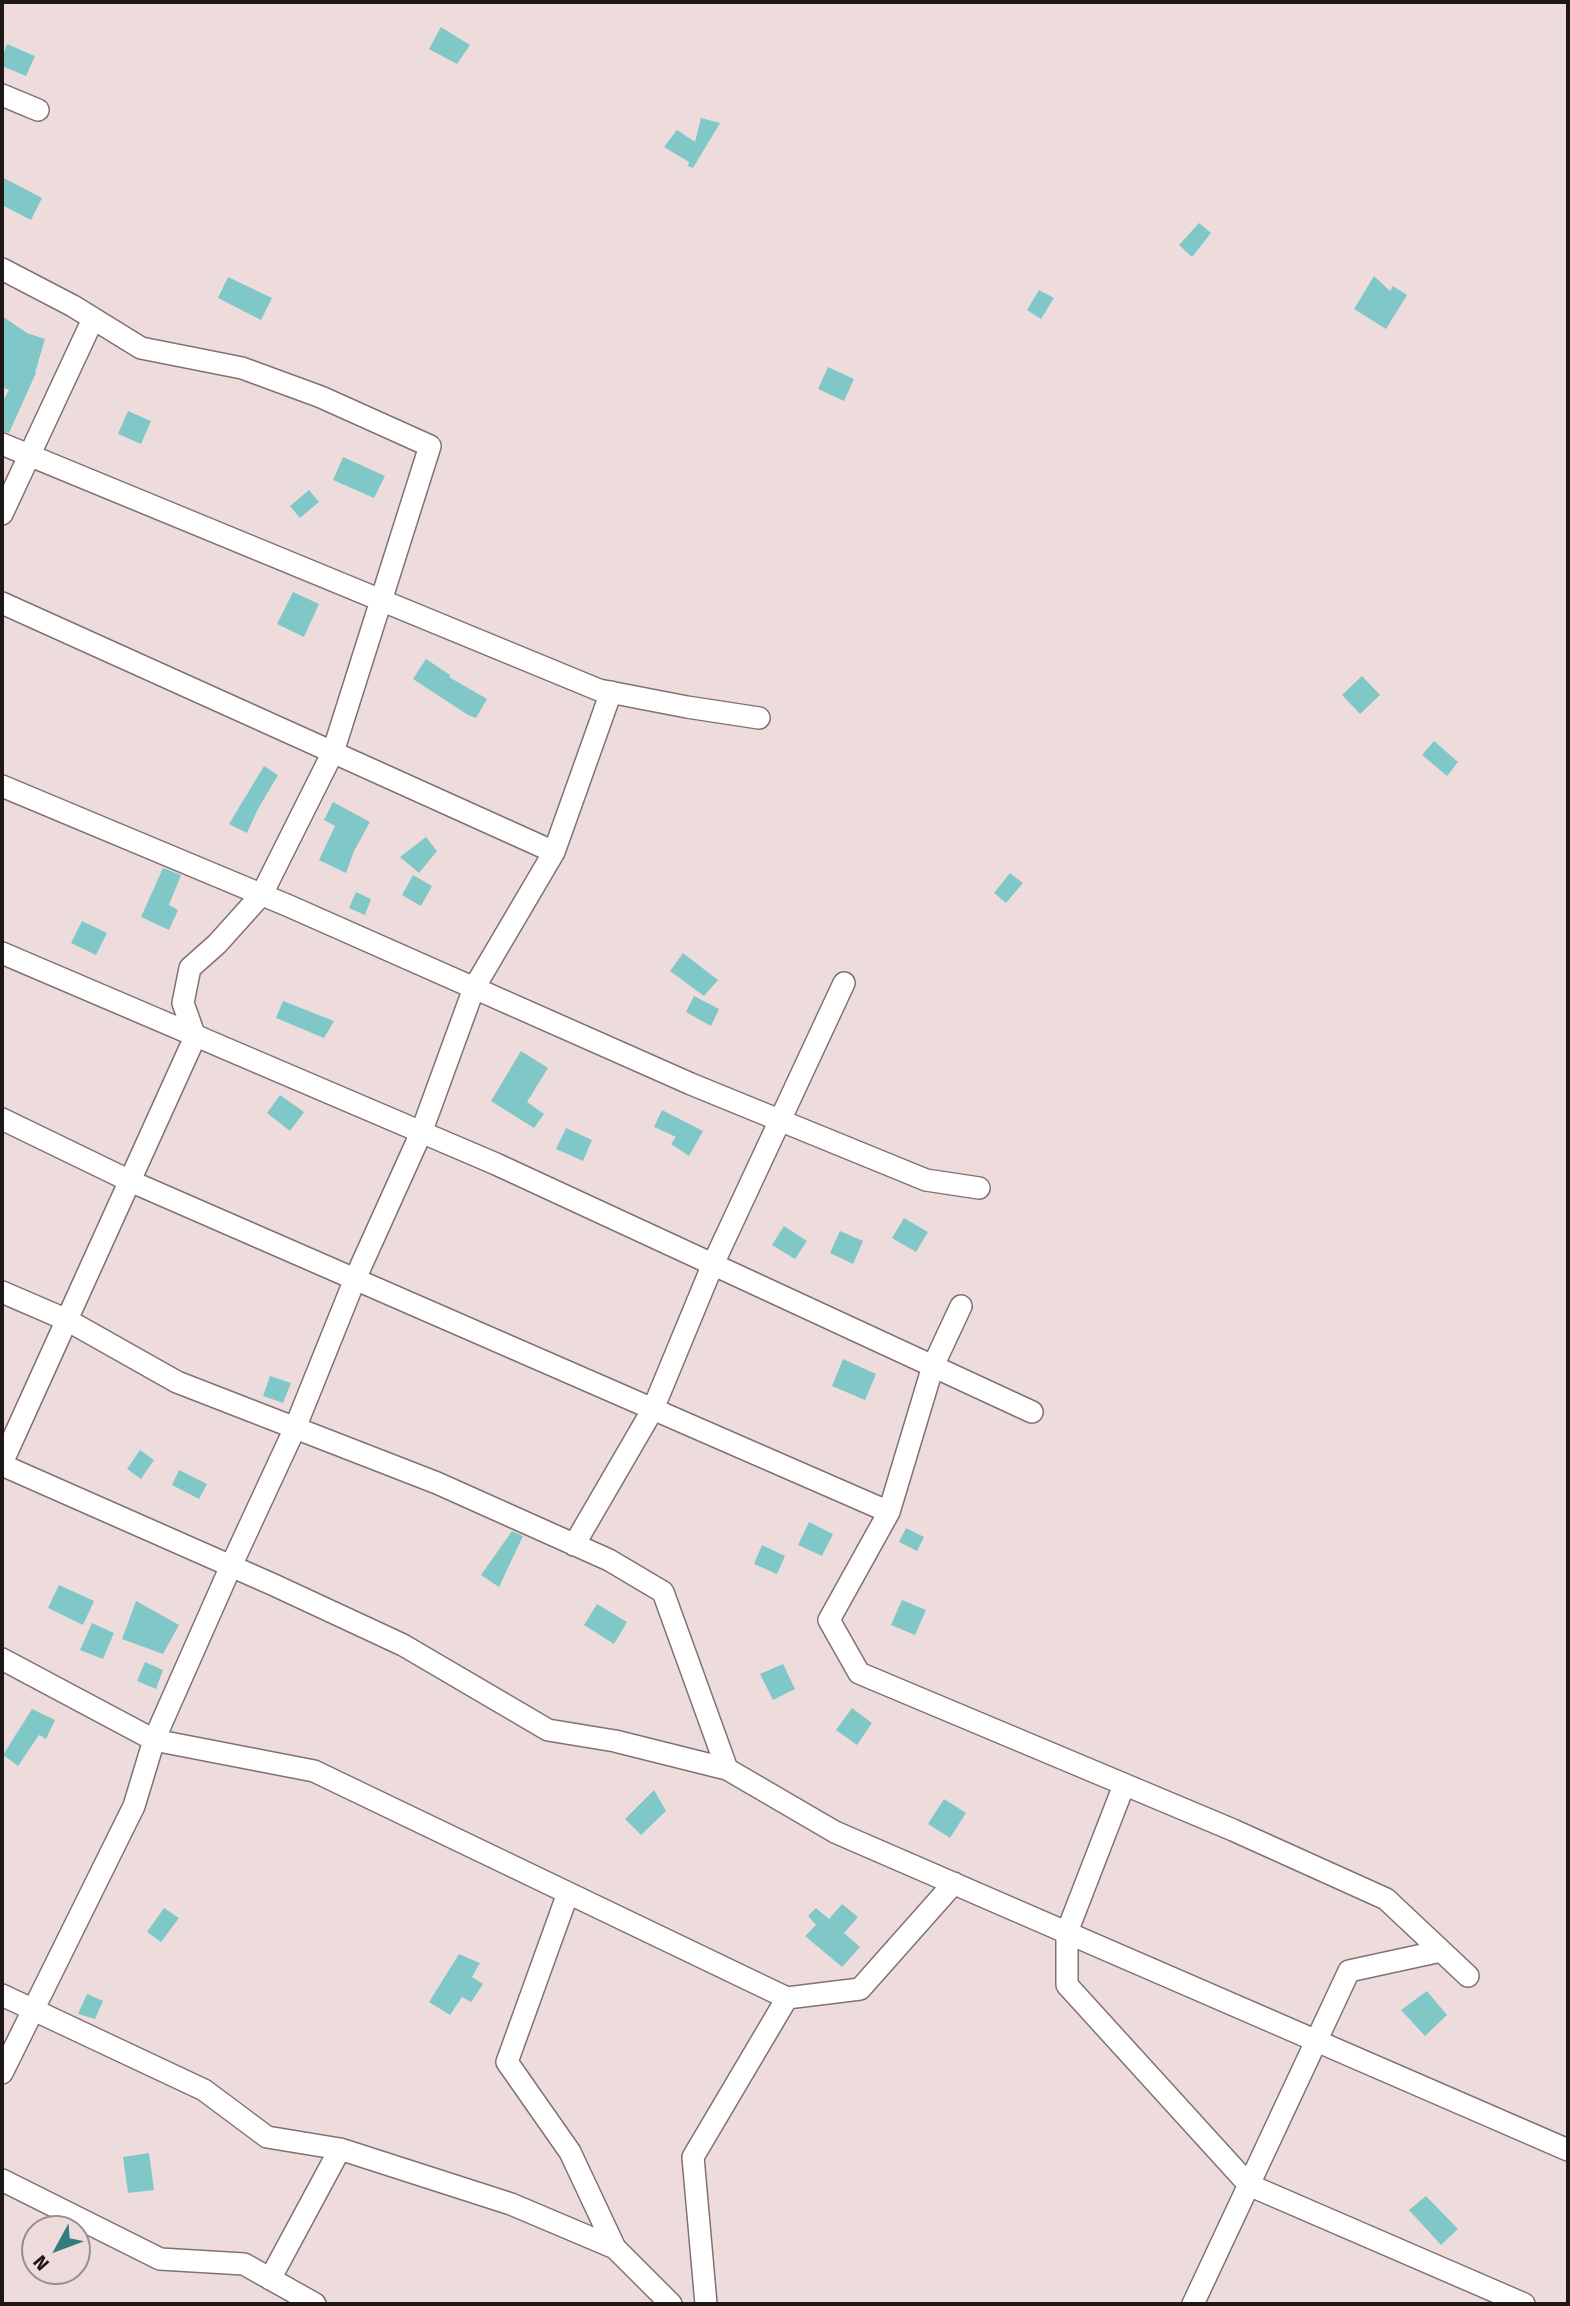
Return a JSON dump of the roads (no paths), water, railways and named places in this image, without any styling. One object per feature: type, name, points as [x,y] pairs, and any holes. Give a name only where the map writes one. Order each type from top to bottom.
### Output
[{"type":"street","points":[[2,94],[38,110]]},
{"type":"street","points":[[2,270],[93,318],[141,348],[242,368],[321,397],[430,446],[332,752],[262,894],[217,944],[190,968],[183,1003],[195,1037],[2,1464],[403,1645],[548,1730],[615,1741],[727,1769],[835,1832],[1568,2150]]},
{"type":"street","points":[[2,513],[93,318]]},
{"type":"street","points":[[2,444],[599,690],[759,718]]},
{"type":"street","points":[[2,603],[554,852]]},
{"type":"street","points":[[2,2073],[134,1806],[154,1740],[295,1428],[355,1279],[421,1133],[474,988],[554,852],[611,692]]},
{"type":"street","points":[[2,786],[262,894],[691,1084],[926,1180],[979,1188]]},
{"type":"street","points":[[2,953],[496,1164],[1032,1412]]},
{"type":"street","points":[[574,1545],[653,1409],[713,1264],[844,983]]},
{"type":"street","points":[[2,1119],[130,1181],[889,1512]]},
{"type":"street","points":[[2,1292],[67,1320],[177,1382],[437,1483],[609,1560],[663,1592],[727,1769]]},
{"type":"street","points":[[961,1306],[933,1366],[889,1512],[829,1620],[859,1673],[1233,1830],[1385,1899],[1468,1976]]},
{"type":"street","points":[[2,1660],[154,1740],[314,1771],[787,1998],[860,1989],[954,1883]]},
{"type":"street","points":[[1124,1785],[1067,1933],[1068,1985],[1249,2185],[1524,2304]]},
{"type":"street","points":[[568,1893],[508,2062],[570,2152],[615,2248],[671,2304]]},
{"type":"street","points":[[1193,2304],[1349,1971],[1441,1951]]},
{"type":"street","points":[[2,1995],[204,2091],[267,2137],[340,2149],[511,2204],[615,2248]]},
{"type":"street","points":[[706,2304],[693,2157],[787,1998]]},
{"type":"street","points":[[270,2278],[340,2149]]},
{"type":"street","points":[[2,2180],[160,2259],[244,2264],[315,2304]]}]
